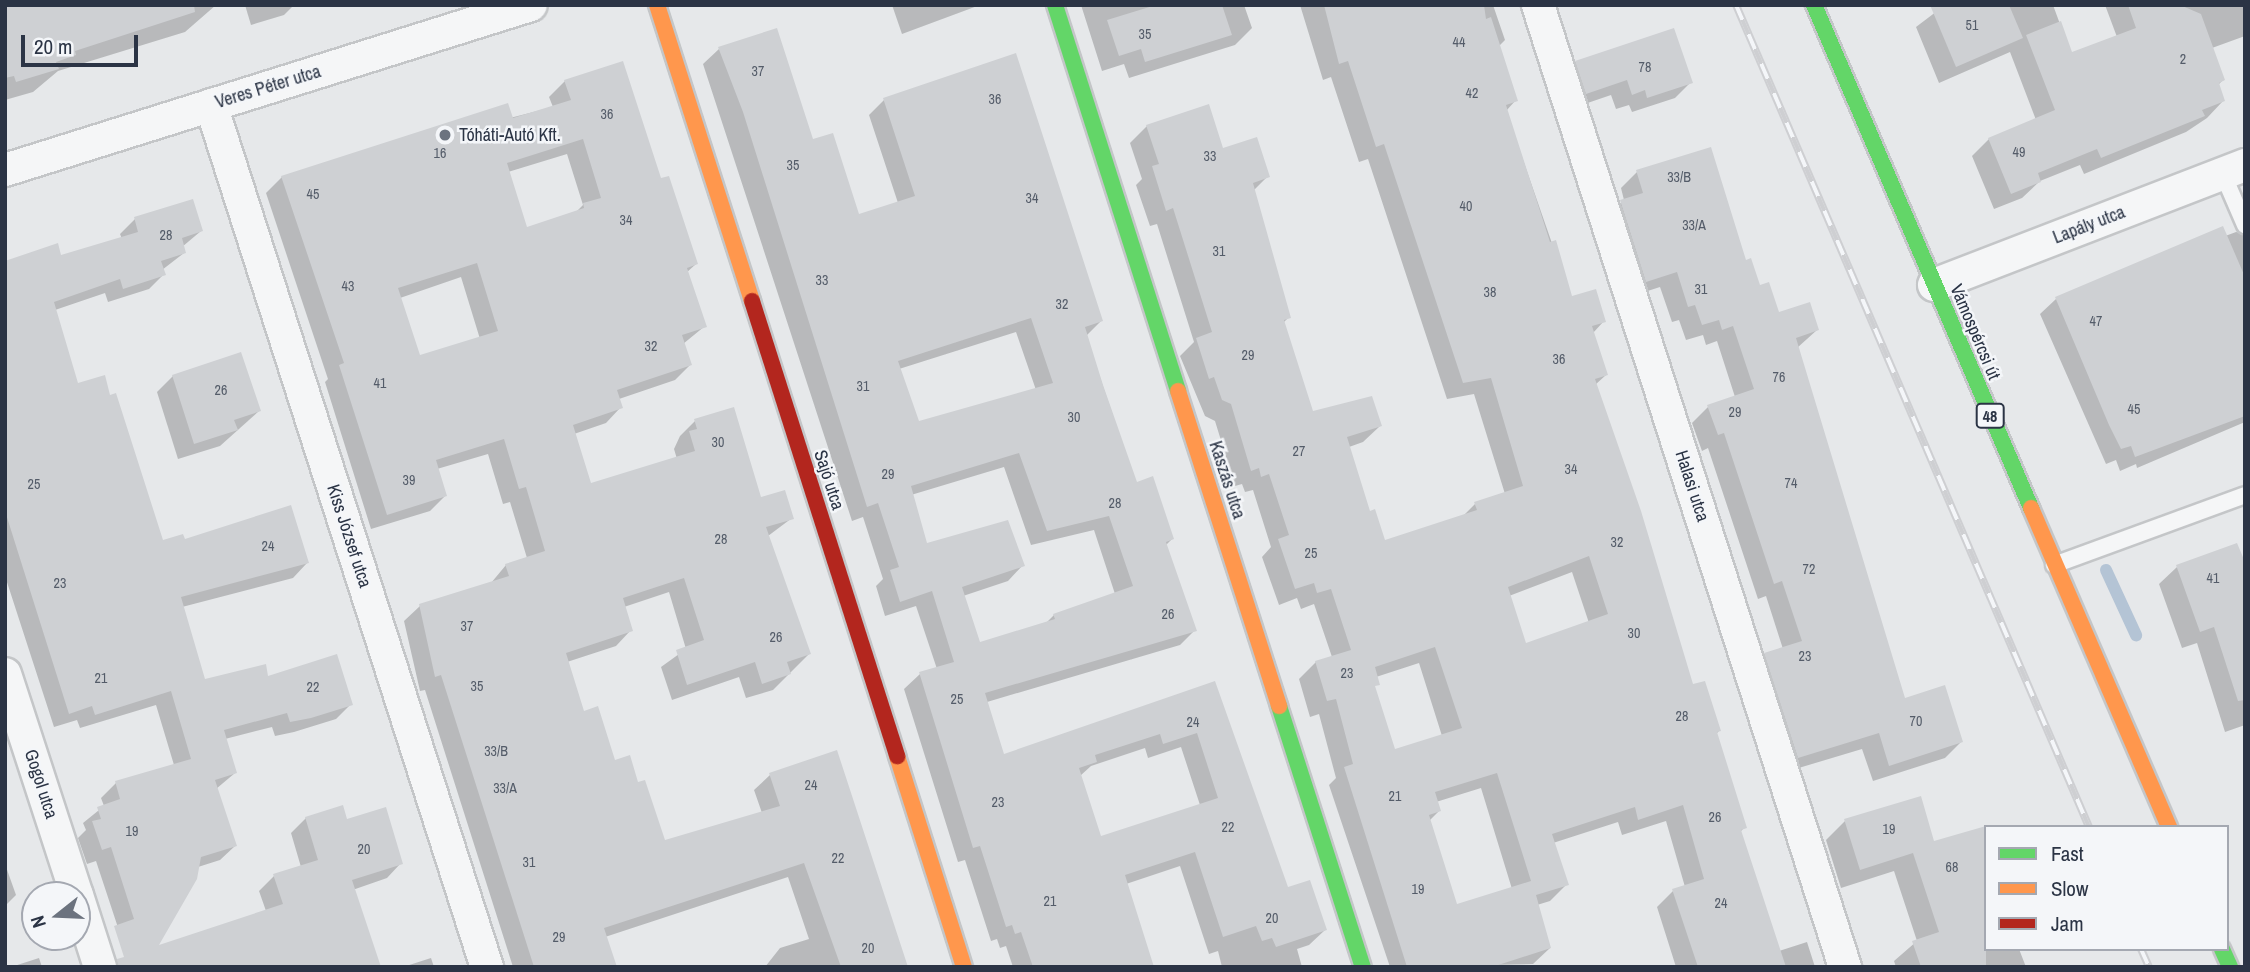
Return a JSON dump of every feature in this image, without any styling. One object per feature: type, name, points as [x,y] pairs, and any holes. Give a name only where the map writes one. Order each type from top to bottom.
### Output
[{"type":"street","name":"Veres Péter utca","points":[[5,170],[531,5]]},
{"type":"street","name":"Sajó utca","points":[[657,5],[964,967]]},
{"type":"street","name":"Kaszás utca","points":[[1055,5],[1363,967]]},
{"type":"street","name":"Halasi utca","points":[[1538,5],[1845,967]]},
{"type":"street","name":"Vámospércsi út","points":[[1814,5],[2168,825]]},
{"type":"street","name":"Kiss József utca","points":[[211,105],[487,967]]},
{"type":"street","name":"Lapály utca","points":[[1934,285],[2234,169]]},
{"type":"street","name":"Gogol utca","points":[[5,674],[72,881]]},
{"type":"street","name":"Gogol utca","points":[[91,939],[100,967]]},
{"type":"street","points":[[2223,951],[2230,967]]},
{"type":"lane","points":[[2234,169],[2245,225]]},
{"type":"lane","points":[[2054,565],[2245,495]]},
{"type":"building","points":[[5,5],[194,5],[195,12],[75,51],[76,55],[56,62],[59,69],[16,82],[14,76],[5,78]]},
{"type":"building","points":[[1156,5],[1222,5],[1232,35],[1145,62],[1141,49],[1119,56],[1107,20]]},
{"type":"building","points":[[1324,5],[1484,5],[1486,19],[1491,17],[1518,101],[1506,105],[1550,242],[1556,240],[1572,296],[1596,289],[1606,322],[1592,326],[1608,375],[1595,379],[1641,511],[1693,684],[1705,681],[1721,731],[1717,732],[1747,828],[1741,830],[1786,967],[1698,967],[1672,889],[1704,879],[1683,805],[1638,820],[1635,807],[1552,834],[1569,885],[1536,895],[1551,948],[1492,967],[1407,967],[1344,767],[1353,764],[1336,699],[1327,701],[1315,661],[1351,650],[1331,589],[1317,593],[1314,583],[1295,589],[1278,539],[1289,535],[1269,474],[1261,477],[1259,468],[1251,471],[1231,404],[1222,400],[1214,377],[1209,379],[1196,338],[1212,332],[1173,208],[1166,211],[1152,166],[1159,164],[1146,125],[1209,104],[1223,148],[1257,137],[1270,177],[1253,183],[1291,318],[1284,320],[1313,411],[1372,396],[1382,426],[1347,437],[1370,511],[1375,509],[1385,540],[1477,510],[1474,502],[1523,486],[1491,378],[1463,383],[1384,144],[1376,147],[1348,61],[1339,64]],"holes":[[[1589,556],[1608,614],[1526,643],[1508,587]],[[1435,647],[1462,728],[1395,749],[1375,686],[1380,685],[1375,667]],[[1497,773],[1531,881],[1457,904],[1429,815],[1441,811],[1435,792]]]},
{"type":"building","points":[[1930,5],[2009,5],[2023,38],[1956,67]]},
{"type":"building","points":[[2128,5],[2180,5],[2201,14],[2225,80],[2219,83],[2225,101],[2202,110],[2205,116],[2101,158],[2097,149],[2038,173],[2041,182],[2011,194],[1988,138],[2055,110],[2026,35],[2061,21],[2072,52],[2136,28]]},
{"type":"building","points":[[777,28],[813,139],[833,133],[859,214],[915,196],[883,98],[1016,53],[1103,321],[1085,327],[1103,385],[1137,482],[1153,476],[1174,539],[1166,542],[1197,631],[985,693],[1004,754],[1215,681],[1288,887],[1310,880],[1327,930],[1276,947],[1272,938],[1262,941],[1256,926],[1223,937],[1195,852],[1125,875],[1154,967],[1033,967],[1021,932],[1015,934],[1012,925],[1006,927],[980,846],[973,848],[919,672],[954,662],[932,591],[900,602],[890,570],[899,567],[878,503],[867,507],[743,112],[718,47]],"holes":[[[1031,318],[1053,383],[919,421],[898,361]],[[1019,453],[1047,531],[1109,516],[1133,586],[1053,614],[1055,619],[980,642],[962,587],[1025,566],[1008,520],[927,543],[911,486]],[[1197,733],[1218,798],[1101,836],[1079,768],[1097,762],[1095,755],[1160,734],[1163,744]]]},
{"type":"building","points":[[1674,28],[1693,83],[1647,98],[1645,90],[1632,95],[1627,80],[1586,94],[1575,61]]},
{"type":"building","points":[[623,61],[661,178],[669,176],[698,264],[687,268],[707,327],[682,335],[692,365],[617,390],[623,408],[573,425],[591,483],[695,451],[689,431],[697,429],[694,419],[734,407],[761,497],[785,490],[794,519],[766,527],[811,654],[787,662],[791,674],[762,684],[755,662],[687,685],[676,650],[704,640],[684,578],[623,598],[633,631],[566,653],[584,711],[598,706],[615,760],[630,755],[638,782],[645,780],[665,840],[780,806],[769,773],[837,750],[908,967],[841,967],[804,863],[604,928],[617,967],[534,967],[441,675],[435,677],[419,604],[509,576],[505,564],[545,551],[526,487],[519,489],[504,439],[436,460],[447,496],[387,515],[339,365],[344,363],[281,176],[508,103],[513,118],[571,100],[564,80]],"holes":[[[583,139],[601,198],[583,203],[584,208],[527,227],[507,163]],[[477,263],[498,331],[420,355],[398,288]]]},
{"type":"building","points":[[1711,147],[1746,260],[1751,258],[1760,285],[1769,282],[1779,312],[1810,302],[1819,330],[1796,338],[1905,698],[1945,685],[1963,742],[1889,766],[1879,733],[1798,758],[1764,653],[1802,641],[1782,581],[1774,584],[1724,433],[1718,435],[1707,405],[1754,389],[1733,326],[1722,330],[1719,320],[1702,325],[1695,305],[1688,307],[1677,272],[1646,282],[1620,200],[1643,193],[1636,170]]},
{"type":"building","points":[[193,199],[203,231],[182,238],[186,253],[161,261],[166,275],[123,289],[120,279],[54,302],[78,383],[105,375],[110,395],[116,393],[163,540],[183,534],[185,539],[291,505],[309,563],[181,597],[205,679],[266,664],[268,676],[337,654],[353,705],[311,718],[290,722],[287,713],[224,730],[237,773],[215,780],[237,846],[201,857],[197,879],[159,945],[283,904],[273,874],[318,860],[305,817],[343,805],[347,819],[386,807],[403,864],[352,880],[381,967],[118,967],[117,959],[124,957],[114,926],[134,919],[111,847],[102,850],[92,821],[101,819],[97,807],[120,799],[115,781],[191,759],[171,691],[95,715],[92,706],[69,714],[5,511],[5,261],[58,243],[61,255],[138,232],[134,217]]},
{"type":"building","points":[[2223,226],[2245,277],[2245,416],[2135,457],[2131,446],[2121,449],[2109,425],[2055,297]]},
{"type":"building","points":[[241,352],[261,411],[234,420],[238,430],[194,444],[172,375]]},
{"type":"building","points":[[2237,543],[2245,562],[2245,700],[2238,701],[2214,627],[2200,632],[2176,565]]},
{"type":"building","points":[[1921,796],[1934,841],[1984,827],[1986,967],[1921,967],[1912,941],[1939,932],[1913,853],[1860,870],[1844,819]]},
{"type":"waterway","points":[[2106,570],[2136,635]]},
{"type":"railway","points":[[1736,5],[2088,825]]},
{"type":"railway","points":[[2142,951],[2149,967]]},
{"type":"traffic: fast","points":[[1055,5],[1178,391]]},
{"type":"traffic: fast","points":[[1814,5],[2031,508]]},
{"type":"traffic: fast","points":[[1279,706],[1363,967]]},
{"type":"traffic: fast","points":[[2223,951],[2230,967]]},
{"type":"traffic: slow","points":[[657,5],[752,301]]},
{"type":"traffic: slow","points":[[1178,391],[1279,706]]},
{"type":"traffic: slow","points":[[2031,508],[2168,825]]},
{"type":"traffic: slow","points":[[897,756],[964,967]]},
{"type":"traffic: jam","points":[[752,301],[897,756]]},
{"type":"place","name":"Tóháti-Autó Kft.","points":[[445,135]]}]
